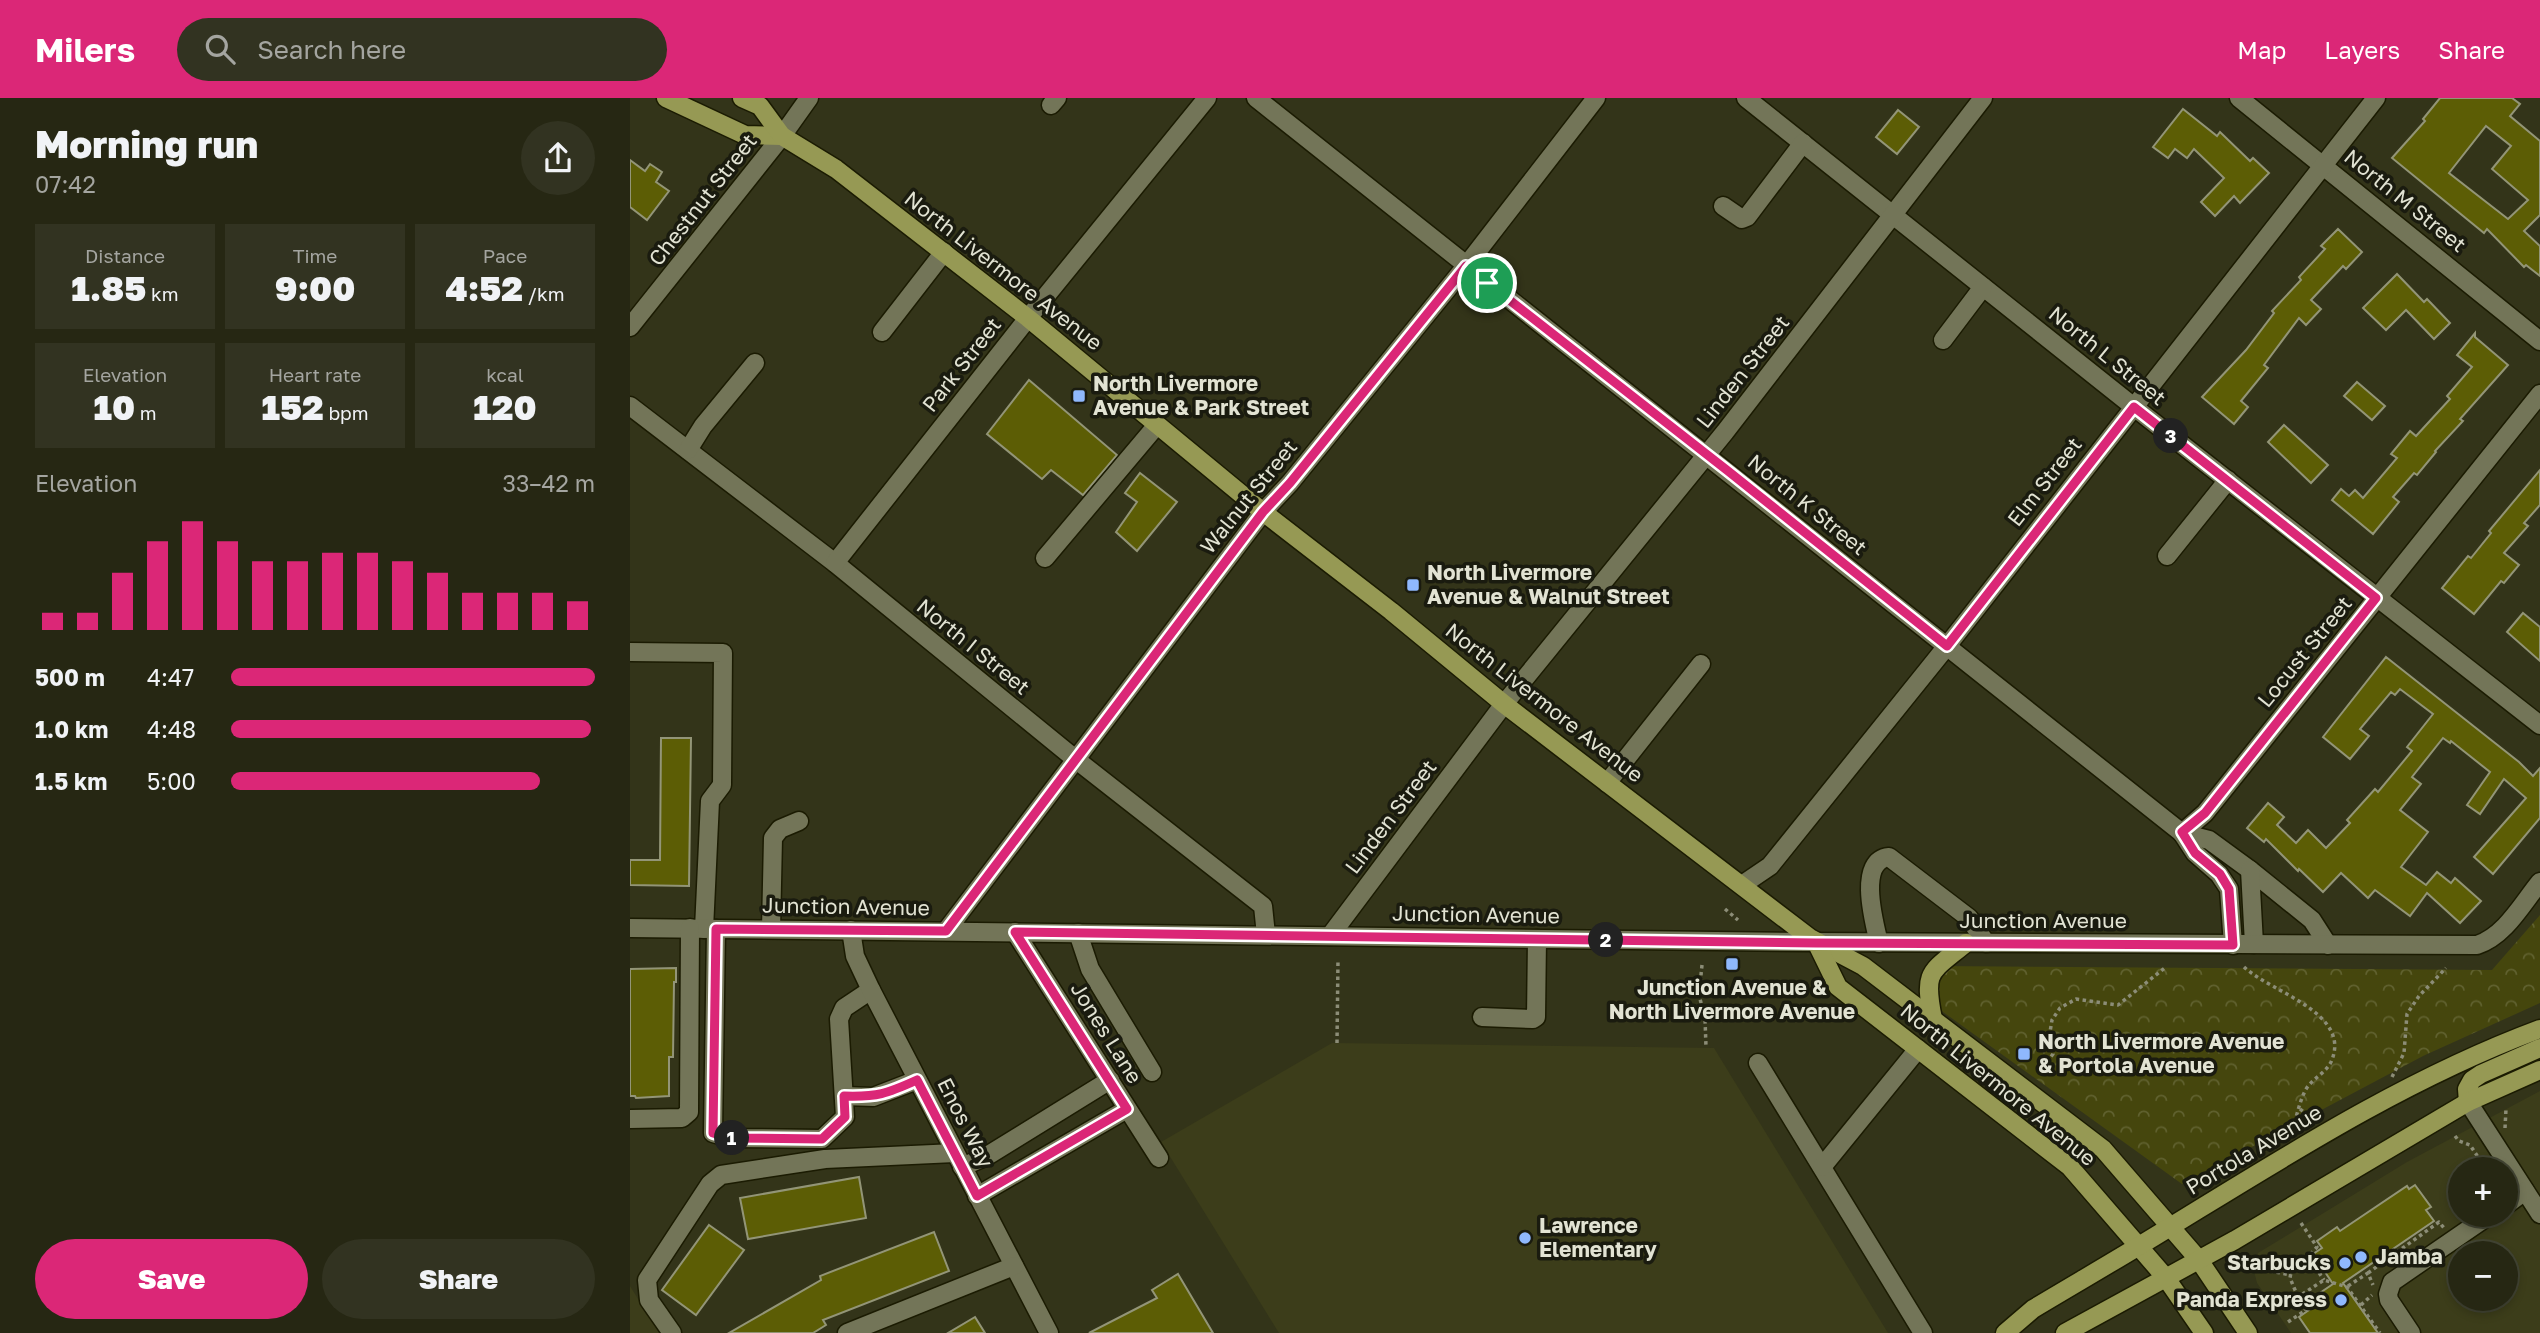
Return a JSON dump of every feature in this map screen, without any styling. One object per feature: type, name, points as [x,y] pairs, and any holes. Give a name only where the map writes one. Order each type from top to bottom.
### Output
[{"type":"main road","name":"North Livermore Avenue","points":[[666,98],[745,135],[782,136]]},
{"type":"main road","name":"North Livermore Avenue","points":[[742,98],[760,106],[782,136],[836,169],[1028,318],[1263,512],[1391,611],[1504,704],[1816,943],[1863,966],[2103,1149],[2199,1260],[2248,1333]]},
{"type":"main road","name":"North Livermore Avenue","points":[[1816,943],[1838,987],[2070,1167],[2166,1278],[2204,1333]]},
{"type":"main road","points":[[1933,1019],[1927,991],[1929,978],[1935,968],[1966,943]]},
{"type":"main road","name":"Portola Avenue","points":[[2005,1333],[2033,1309],[2311,1141],[2426,1079],[2505,1042],[2540,1030]]},
{"type":"main road","points":[[2468,1102],[2467,1089],[2476,1077],[2540,1048]]},
{"type":"main road","points":[[2065,1333],[2199,1260],[2468,1102],[2540,1070]]},
{"type":"street","name":"Park Street","points":[[835,563],[1028,318],[1207,98]]},
{"type":"street","name":"North K Street","points":[[1256,98],[2182,832],[2209,840],[2250,870],[2312,920],[2328,945]]},
{"type":"street","name":"Walnut Street","points":[[946,931],[1074,758],[1263,512],[1290,483],[1466,266],[1596,98]]},
{"type":"street","name":"North L Street","points":[[1746,98],[2540,725]]},
{"type":"street","name":"Linden Street","points":[[1330,936],[1504,704],[1707,455],[1983,98]]},
{"type":"street","name":"North M Street","points":[[2239,98],[2540,341]]},
{"type":"street","name":"Elm Street","points":[[1742,885],[1770,866],[1947,646],[2376,98]]},
{"type":"street","name":"Chestnut Street","points":[[630,327],[782,136],[801,101]]},
{"type":"street","points":[[1723,206],[1742,219],[1747,217],[1803,143]]},
{"type":"street","points":[[883,332],[944,252]]},
{"type":"street","points":[[1943,340],[1983,286]]},
{"type":"street","points":[[688,450],[703,426],[755,363]]},
{"type":"street","name":"Locust Street","points":[[2182,832],[2205,813],[2540,394]]},
{"type":"street","name":"North I Street","points":[[630,406],[835,563],[1074,758],[1263,906],[1266,935]]},
{"type":"street","points":[[1045,558],[1157,425]]},
{"type":"street","points":[[2167,556],[2228,480]]},
{"type":"street","points":[[630,652],[723,653],[722,785],[710,801],[689,1112],[682,1118],[630,1119]]},
{"type":"street","points":[[1607,783],[1700,664]]},
{"type":"street","points":[[771,929],[773,838],[780,829],[799,821]]},
{"type":"street","points":[[2182,832],[2195,853],[2220,874],[2229,889],[2233,945]]},
{"type":"street","points":[[1879,943],[1872,918],[1870,872],[1874,864],[1882,858],[1889,858],[1969,918],[1986,943]]},
{"type":"street","points":[[2250,870],[2254,944]]},
{"type":"street","name":"Junction Avenue","points":[[630,928],[1816,943],[2477,945],[2490,941],[2540,882]]},
{"type":"street","points":[[703,929],[713,1133],[730,1138],[822,1139],[845,1117],[839,1019],[844,1007],[871,990]]},
{"type":"street","name":"Enos Way","points":[[851,930],[855,956],[871,990],[1049,1333]]},
{"type":"street","name":"Jones Lane","points":[[1015,932],[1160,1158]]},
{"type":"street","points":[[1078,933],[1090,969],[1152,1072]]},
{"type":"street","points":[[1482,1017],[1536,1017],[1537,939]]},
{"type":"street","points":[[1822,1167],[1918,1049]]},
{"type":"street","points":[[1758,1062],[1923,1333]]},
{"type":"street","points":[[844,1096],[873,1097],[917,1080]]},
{"type":"street","points":[[672,1333],[649,1300],[647,1280],[710,1184],[722,1175],[825,1159],[959,1160],[987,1156],[1110,1080]]},
{"type":"street","points":[[2468,1102],[2540,1214]]},
{"type":"street","points":[[977,1196],[1127,1109]]},
{"type":"street","points":[[2518,1196],[2525,1191]]},
{"type":"street","points":[[2411,1333],[2389,1300],[2392,1282],[2472,1227]]},
{"type":"street","points":[[847,1333],[1014,1266]]},
{"type":"path","points":[[1725,909],[1738,920]]},
{"type":"path","points":[[1337,1043],[1338,959]]},
{"type":"path","points":[[1702,965],[1699,995],[1705,1018],[1706,1047]]},
{"type":"path","points":[[2043,1068],[2053,1054],[2050,1032],[2052,1020],[2060,1008],[2076,999],[2118,1005],[2166,967]]},
{"type":"path","points":[[2244,967],[2255,978],[2319,1014],[2329,1025],[2335,1038],[2334,1054],[2329,1067],[2306,1089],[2290,1137]]},
{"type":"path","points":[[2391,1079],[2404,1053],[2407,1014],[2419,996],[2446,968]]},
{"type":"path","points":[[2300,1109],[2317,1122]]},
{"type":"path","points":[[2455,1136],[2459,1141],[2470,1145],[2478,1157]]},
{"type":"path","points":[[2288,1322],[2306,1310],[2298,1297],[2291,1275],[2292,1267],[2318,1247],[2301,1223]]},
{"type":"path","points":[[2308,1257],[2324,1280],[2347,1287],[2380,1333]]},
{"type":"path","points":[[2249,1267],[2291,1275]]},
{"type":"path","points":[[2347,1287],[2368,1273],[2375,1292],[2361,1305]]},
{"type":"path","points":[[2298,1297],[2324,1280]]},
{"type":"shaded area","name":"Lawrence Elementary","points":[[1332,1043],[1714,1048],[1888,1333],[1279,1333],[1161,1142]]},
{"type":"shaded area","points":[[2540,1091],[2540,1333],[2291,1333],[2257,1283],[2253,1267],[2258,1253],[2407,1162]]},
{"type":"shaded area","points":[[630,1286],[659,1333],[630,1333]]},
{"type":"green space","points":[[2540,915],[2540,1003],[2423,1056],[2182,1184],[1925,999],[1929,966],[2492,970]]},
{"type":"building","points":[[2440,98],[2512,98],[2520,104],[2510,116],[2540,141],[2540,215],[2524,231],[2540,246],[2540,276],[2526,265],[2524,267],[2487,229],[2484,233],[2392,158],[2425,121],[2423,119]],"holes":[[[2486,126],[2511,146],[2492,169],[2528,200],[2508,219],[2449,173]]]},
{"type":"building","points":[[2183,109],[2217,136],[2220,132],[2250,161],[2253,158],[2269,173],[2240,203],[2234,196],[2215,216],[2201,202],[2224,178],[2194,149],[2187,158],[2175,149],[2168,158],[2153,147]]},
{"type":"building","points":[[1898,110],[1919,127],[1897,154],[1876,137]]},
{"type":"building","points":[[630,160],[645,171],[650,164],[662,172],[656,182],[669,191],[647,220],[630,207]]},
{"type":"building","points":[[2338,229],[2362,252],[2346,269],[2343,266],[2311,300],[2321,309],[2306,325],[2299,318],[2264,365],[2268,368],[2241,401],[2248,407],[2234,424],[2202,397],[2246,350],[2274,313],[2272,311],[2325,249],[2321,246]]},
{"type":"building","points":[[2397,274],[2424,302],[2427,299],[2450,323],[2434,339],[2406,310],[2386,330],[2363,308]]},
{"type":"building","points":[[2475,333],[2475,337],[2508,365],[2460,419],[2463,421],[2417,475],[2414,473],[2393,497],[2399,502],[2373,534],[2332,500],[2341,489],[2349,496],[2355,490],[2363,498],[2397,458],[2391,454],[2410,431],[2416,436],[2450,399],[2447,396],[2472,367],[2457,355]]},
{"type":"building","points":[[1029,380],[1117,455],[1083,495],[1051,470],[1042,479],[987,434]]},
{"type":"building","points":[[2357,382],[2385,406],[2372,420],[2344,396]]},
{"type":"building","points":[[2284,425],[2328,465],[2311,483],[2268,442]]},
{"type":"building","points":[[2540,470],[2540,505],[2524,523],[2528,526],[2504,553],[2519,565],[2504,583],[2501,581],[2474,614],[2442,588],[2468,556],[2471,558],[2491,533],[2489,531]]},
{"type":"building","points":[[1140,473],[1177,502],[1137,551],[1116,532],[1137,502],[1125,493]]},
{"type":"building","points":[[2523,613],[2540,627],[2540,661],[2507,632]]},
{"type":"building","points":[[2386,657],[2533,776],[2540,768],[2540,818],[2493,874],[2474,857],[2526,798],[2504,779],[2480,814],[2467,805],[2490,772],[2451,741],[2450,743],[2443,738],[2412,777],[2421,784],[2400,810],[2428,832],[2401,867],[2426,885],[2437,872],[2451,883],[2455,878],[2481,901],[2460,923],[2427,893],[2410,916],[2375,890],[2368,898],[2341,873],[2323,892],[2266,839],[2264,842],[2247,828],[2268,803],[2284,817],[2277,825],[2296,843],[2308,830],[2326,848],[2350,823],[2347,820],[2375,789],[2378,792],[2412,751],[2407,747],[2433,714],[2400,689],[2395,695],[2391,692],[2360,729],[2369,736],[2350,759],[2323,737]]},
{"type":"building","points":[[661,738],[691,738],[689,886],[630,885],[630,860],[660,860]]},
{"type":"building","points":[[676,968],[673,1057],[669,1057],[669,1096],[630,1096],[630,969]]},
{"type":"building","points":[[859,1177],[866,1218],[748,1239],[740,1198]]},
{"type":"building","points":[[2415,1185],[2431,1207],[2426,1210],[2434,1221],[2343,1283],[2378,1333],[2310,1333],[2299,1317],[2309,1310],[2305,1303],[2333,1284],[2313,1254],[2322,1248],[2317,1241],[2337,1227],[2340,1231],[2407,1186],[2409,1189]]},
{"type":"building","points":[[709,1225],[744,1250],[696,1315],[662,1290]]},
{"type":"building","points":[[934,1232],[949,1271],[823,1320],[826,1325],[813,1333],[729,1333],[821,1280],[820,1276]]},
{"type":"building","points":[[1178,1274],[1213,1333],[1089,1333],[1157,1298],[1152,1290]]},
{"type":"building","points":[[975,1317],[985,1333],[948,1333]]},
{"type":"place","name":"North Livermore Avenue & Park Street","points":[[1079,396]]},
{"type":"place","name":"North Livermore Avenue & Walnut Street","points":[[1413,585]]},
{"type":"place","name":"Junction Avenue & North Livermore Avenue","points":[[1732,964]]},
{"type":"place","name":"North Livermore Avenue & Portola Avenue","points":[[2024,1054]]},
{"type":"place","name":"Lawrence Elementary","points":[[1525,1238]]},
{"type":"place","name":"Jamba","points":[[2361,1257]]},
{"type":"place","name":"Starbucks","points":[[2345,1263]]},
{"type":"place","name":"Panda Express","points":[[2341,1300]]},
{"type":"route","points":[[1466,266],[1487,283],[1947,646],[2134,407],[2376,598],[2205,813],[2182,832],[2195,853],[2220,874],[2229,889],[2233,945],[1816,943],[1015,932],[1127,1109],[977,1196],[917,1080],[873,1097],[844,1096],[845,1117],[822,1139],[730,1138],[713,1133],[716,929],[946,931],[1074,758],[1263,512],[1290,483],[1466,266]]}]
